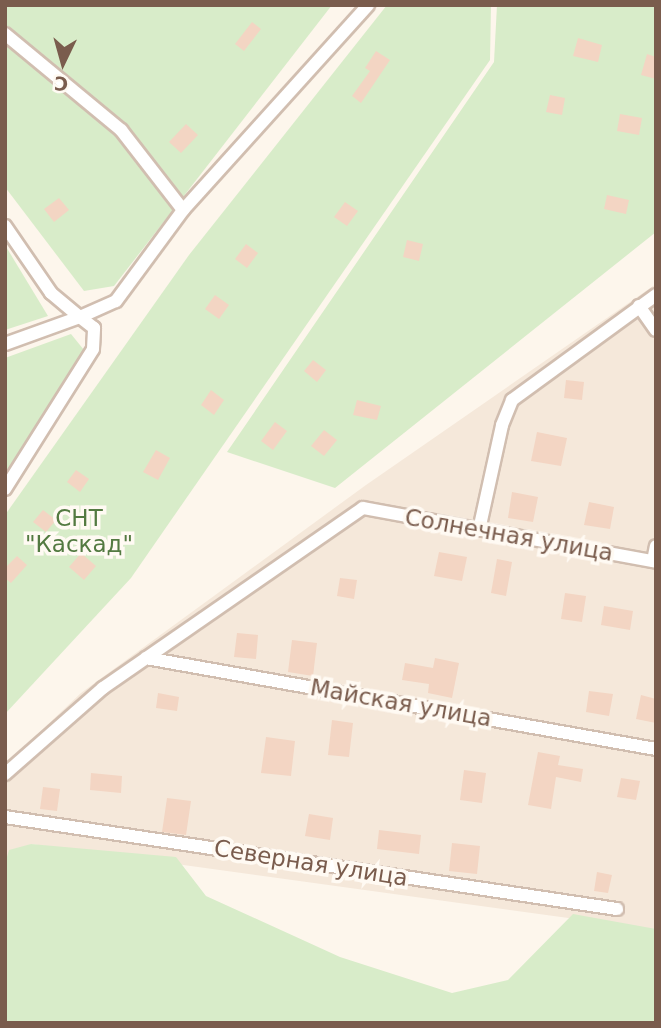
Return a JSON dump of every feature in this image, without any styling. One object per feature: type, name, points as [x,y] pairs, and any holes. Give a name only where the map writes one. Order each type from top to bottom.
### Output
[{"type":"street","points":[[5,344],[116,301],[183,210],[368,5]]},
{"type":"street","points":[[5,34],[54,70],[121,130],[183,210]]},
{"type":"street","points":[[5,226],[51,293],[94,328],[93,349],[5,489]]},
{"type":"street","points":[[479,530],[502,425],[512,400],[656,295]]},
{"type":"street","points":[[639,306],[656,330]]},
{"type":"street","name":"Солнечная улица","points":[[146,658],[363,509],[654,562]]},
{"type":"street","points":[[654,562],[656,546]]},
{"type":"street","points":[[5,774],[103,688],[146,658]]},
{"type":"street","name":"Майская улица","points":[[146,658],[656,749]]},
{"type":"street","name":"Северная улица","points":[[5,817],[617,909]]},
{"type":"shaded area","points":[[656,284],[656,930],[31,844],[5,864],[5,765],[81,693],[366,485]]},
{"type":"green space","points":[[5,5],[332,5],[114,286],[84,291],[5,187]]},
{"type":"green space","name":"СНТ \"Каскад\"","points":[[387,5],[491,5],[490,60],[131,578],[5,714],[5,515],[189,255]]},
{"type":"green space","points":[[497,5],[656,5],[656,232],[335,488],[227,452],[494,62]]},
{"type":"green space","points":[[5,245],[48,316],[5,330]]},
{"type":"green space","points":[[71,334],[84,350],[5,474],[5,358]]},
{"type":"green space","points":[[31,844],[176,857],[206,896],[340,957],[452,993],[508,980],[573,914],[656,929],[656,1023],[5,1023],[5,864],[9,850]]},
{"type":"building","points":[[252,22],[261,29],[244,51],[235,44]]},
{"type":"building","points":[[578,38],[602,45],[598,62],[573,56]]},
{"type":"building","points":[[376,51],[390,60],[361,103],[352,96],[370,71],[365,68]]},
{"type":"building","points":[[647,54],[656,57],[656,79],[641,75]]},
{"type":"building","points":[[550,95],[565,98],[562,115],[546,112]]},
{"type":"building","points":[[620,114],[642,118],[639,135],[617,131]]},
{"type":"building","points":[[186,124],[198,135],[181,153],[169,142]]},
{"type":"building","points":[[607,195],[629,200],[626,214],[604,209]]},
{"type":"building","points":[[59,198],[69,210],[54,222],[44,209]]},
{"type":"building","points":[[345,202],[358,211],[347,226],[334,217]]},
{"type":"building","points":[[407,240],[423,244],[419,261],[403,257]]},
{"type":"building","points":[[246,244],[258,253],[247,268],[235,259]]},
{"type":"building","points":[[215,295],[229,305],[219,319],[205,309]]},
{"type":"building","points":[[313,360],[326,370],[317,382],[304,371]]},
{"type":"building","points":[[566,380],[584,382],[582,400],[564,398]]},
{"type":"building","points":[[211,390],[224,400],[214,415],[201,405]]},
{"type":"building","points":[[357,400],[381,406],[377,420],[353,415]]},
{"type":"building","points":[[275,422],[287,431],[273,450],[261,441]]},
{"type":"building","points":[[324,430],[337,440],[324,456],[311,446]]},
{"type":"building","points":[[537,432],[567,438],[561,466],[531,461]]},
{"type":"building","points":[[156,450],[170,458],[158,480],[143,472]]},
{"type":"building","points":[[76,470],[89,479],[80,492],[67,482]]},
{"type":"building","points":[[512,492],[538,497],[533,522],[508,518]]},
{"type":"building","points":[[589,502],[614,507],[610,529],[584,525]]},
{"type":"building","points":[[43,510],[56,520],[46,532],[33,522]]},
{"type":"building","points":[[439,552],[467,557],[462,581],[434,576]]},
{"type":"building","points":[[81,553],[96,566],[84,580],[69,567]]},
{"type":"building","points":[[17,556],[27,565],[11,583],[5,578],[5,568]]},
{"type":"building","points":[[497,559],[512,562],[506,596],[491,593]]},
{"type":"building","points":[[340,578],[357,580],[354,599],[337,596]]},
{"type":"building","points":[[565,593],[586,596],[582,622],[561,619]]},
{"type":"building","points":[[604,606],[633,611],[630,630],[601,625]]},
{"type":"building","points":[[237,633],[258,635],[256,659],[234,657]]},
{"type":"building","points":[[292,640],[317,643],[313,676],[288,672]]},
{"type":"building","points":[[435,658],[459,663],[452,698],[428,693],[429,684],[402,680],[405,663],[433,668]]},
{"type":"building","points":[[589,691],[613,694],[609,716],[586,712]]},
{"type":"building","points":[[158,693],[179,697],[177,711],[156,708]]},
{"type":"building","points":[[641,695],[656,699],[656,723],[636,719]]},
{"type":"building","points":[[332,720],[353,723],[349,757],[328,755]]},
{"type":"building","points":[[266,737],[295,741],[291,776],[261,773]]},
{"type":"building","points":[[538,752],[560,756],[558,765],[583,769],[581,782],[556,777],[551,809],[528,805]]},
{"type":"building","points":[[464,770],[486,773],[482,803],[460,800]]},
{"type":"building","points":[[91,773],[122,776],[121,793],[90,790]]},
{"type":"building","points":[[621,778],[640,781],[636,800],[617,797]]},
{"type":"building","points":[[43,787],[60,789],[57,811],[40,809]]},
{"type":"building","points":[[167,798],[191,801],[186,835],[162,832]]},
{"type":"building","points":[[309,814],[333,818],[330,840],[305,836]]},
{"type":"building","points":[[379,830],[421,835],[419,854],[377,849]]},
{"type":"building","points":[[452,843],[480,846],[477,874],[449,871]]},
{"type":"building","points":[[597,872],[612,875],[608,893],[594,891]]}]
